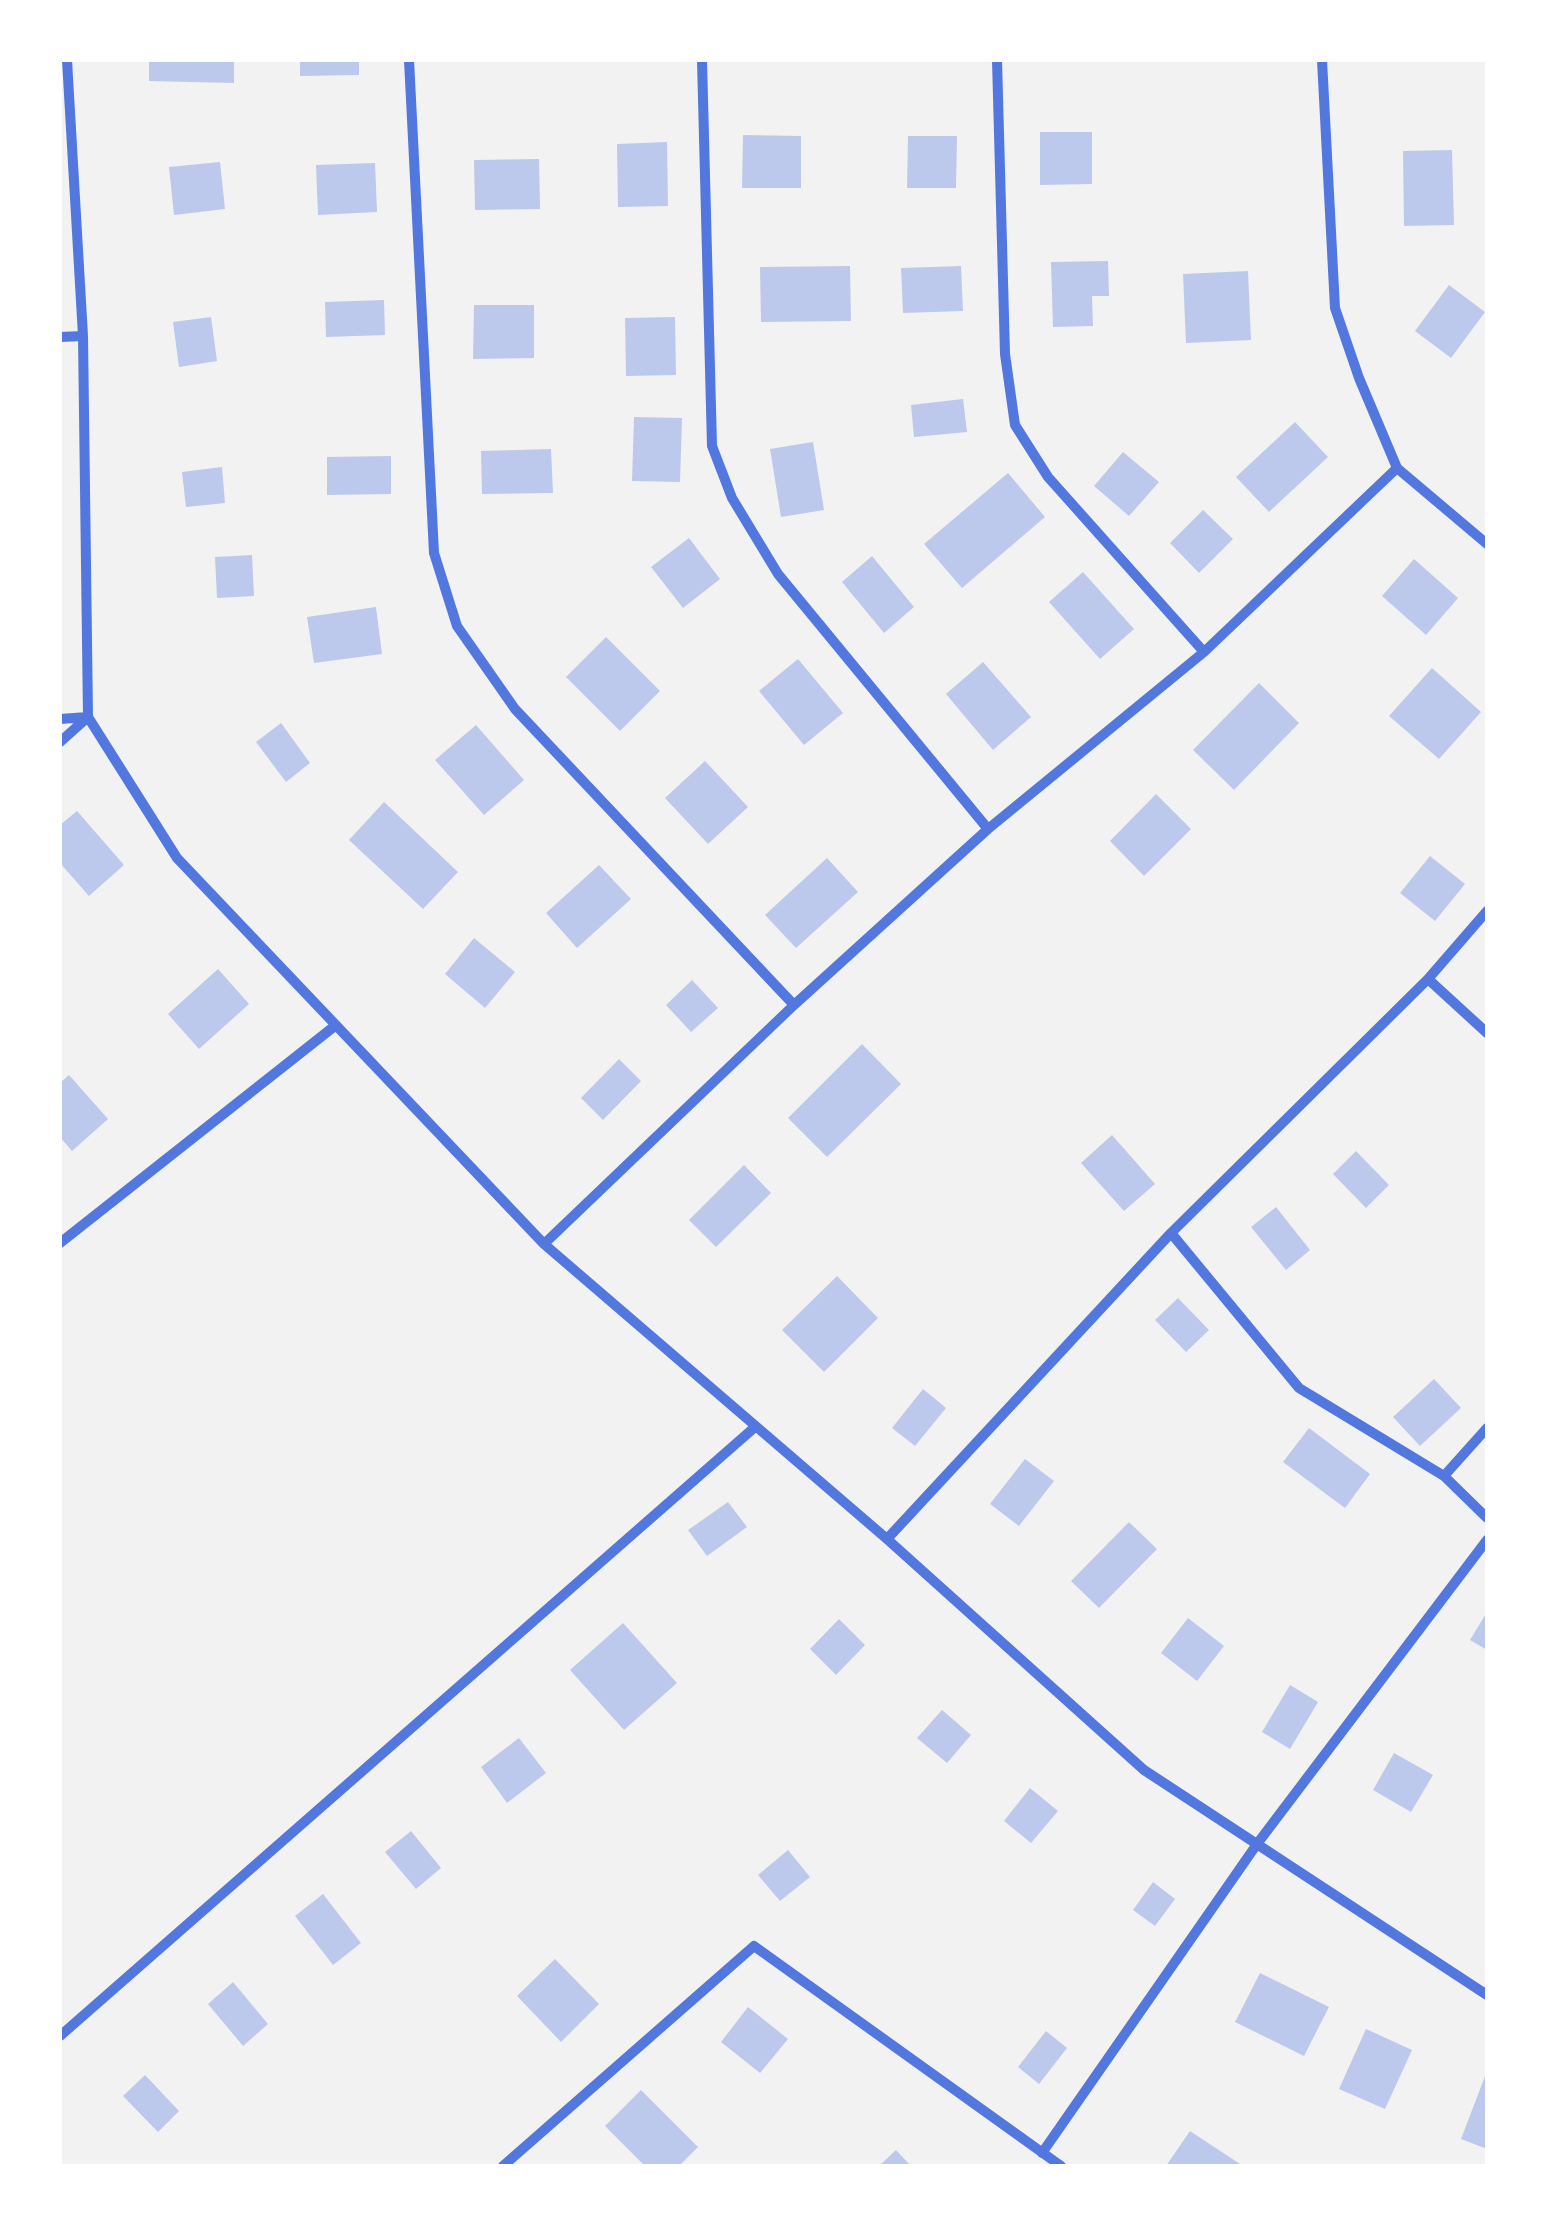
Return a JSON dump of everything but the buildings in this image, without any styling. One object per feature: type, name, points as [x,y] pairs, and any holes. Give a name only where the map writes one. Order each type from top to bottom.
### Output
[{"type":"street","points":[[68,60],[83,336],[88,717],[177,858],[544,1244],[887,1539],[1144,1770],[1487,1996]]},
{"type":"street","points":[[410,60],[434,553],[458,626],[515,709],[794,1004]]},
{"type":"street","points":[[702,60],[712,446],[732,498],[778,574],[988,829]]},
{"type":"street","points":[[997,60],[1005,354],[1015,426],[1048,476],[1204,652]]},
{"type":"street","points":[[1322,60],[1335,308],[1397,468],[1487,544]]},
{"type":"street","points":[[60,337],[83,336]]},
{"type":"street","points":[[544,1244],[794,1004],[988,829],[1204,652],[1397,468]]},
{"type":"street","points":[[60,720],[88,717]]},
{"type":"street","points":[[60,742],[88,717]]},
{"type":"street","points":[[887,1539],[1172,1233],[1428,979],[1487,911]]},
{"type":"street","points":[[1428,979],[1487,1033]]},
{"type":"street","points":[[60,1244],[336,1025]]},
{"type":"street","points":[[1172,1233],[1300,1388],[1444,1476],[1487,1518]]},
{"type":"street","points":[[60,2036],[756,1427]]},
{"type":"street","points":[[1444,1476],[1487,1428]]},
{"type":"street","points":[[1042,2153],[1258,1844],[1487,1540]]},
{"type":"street","points":[[503,2166],[754,1946],[1061,2166]]}]
